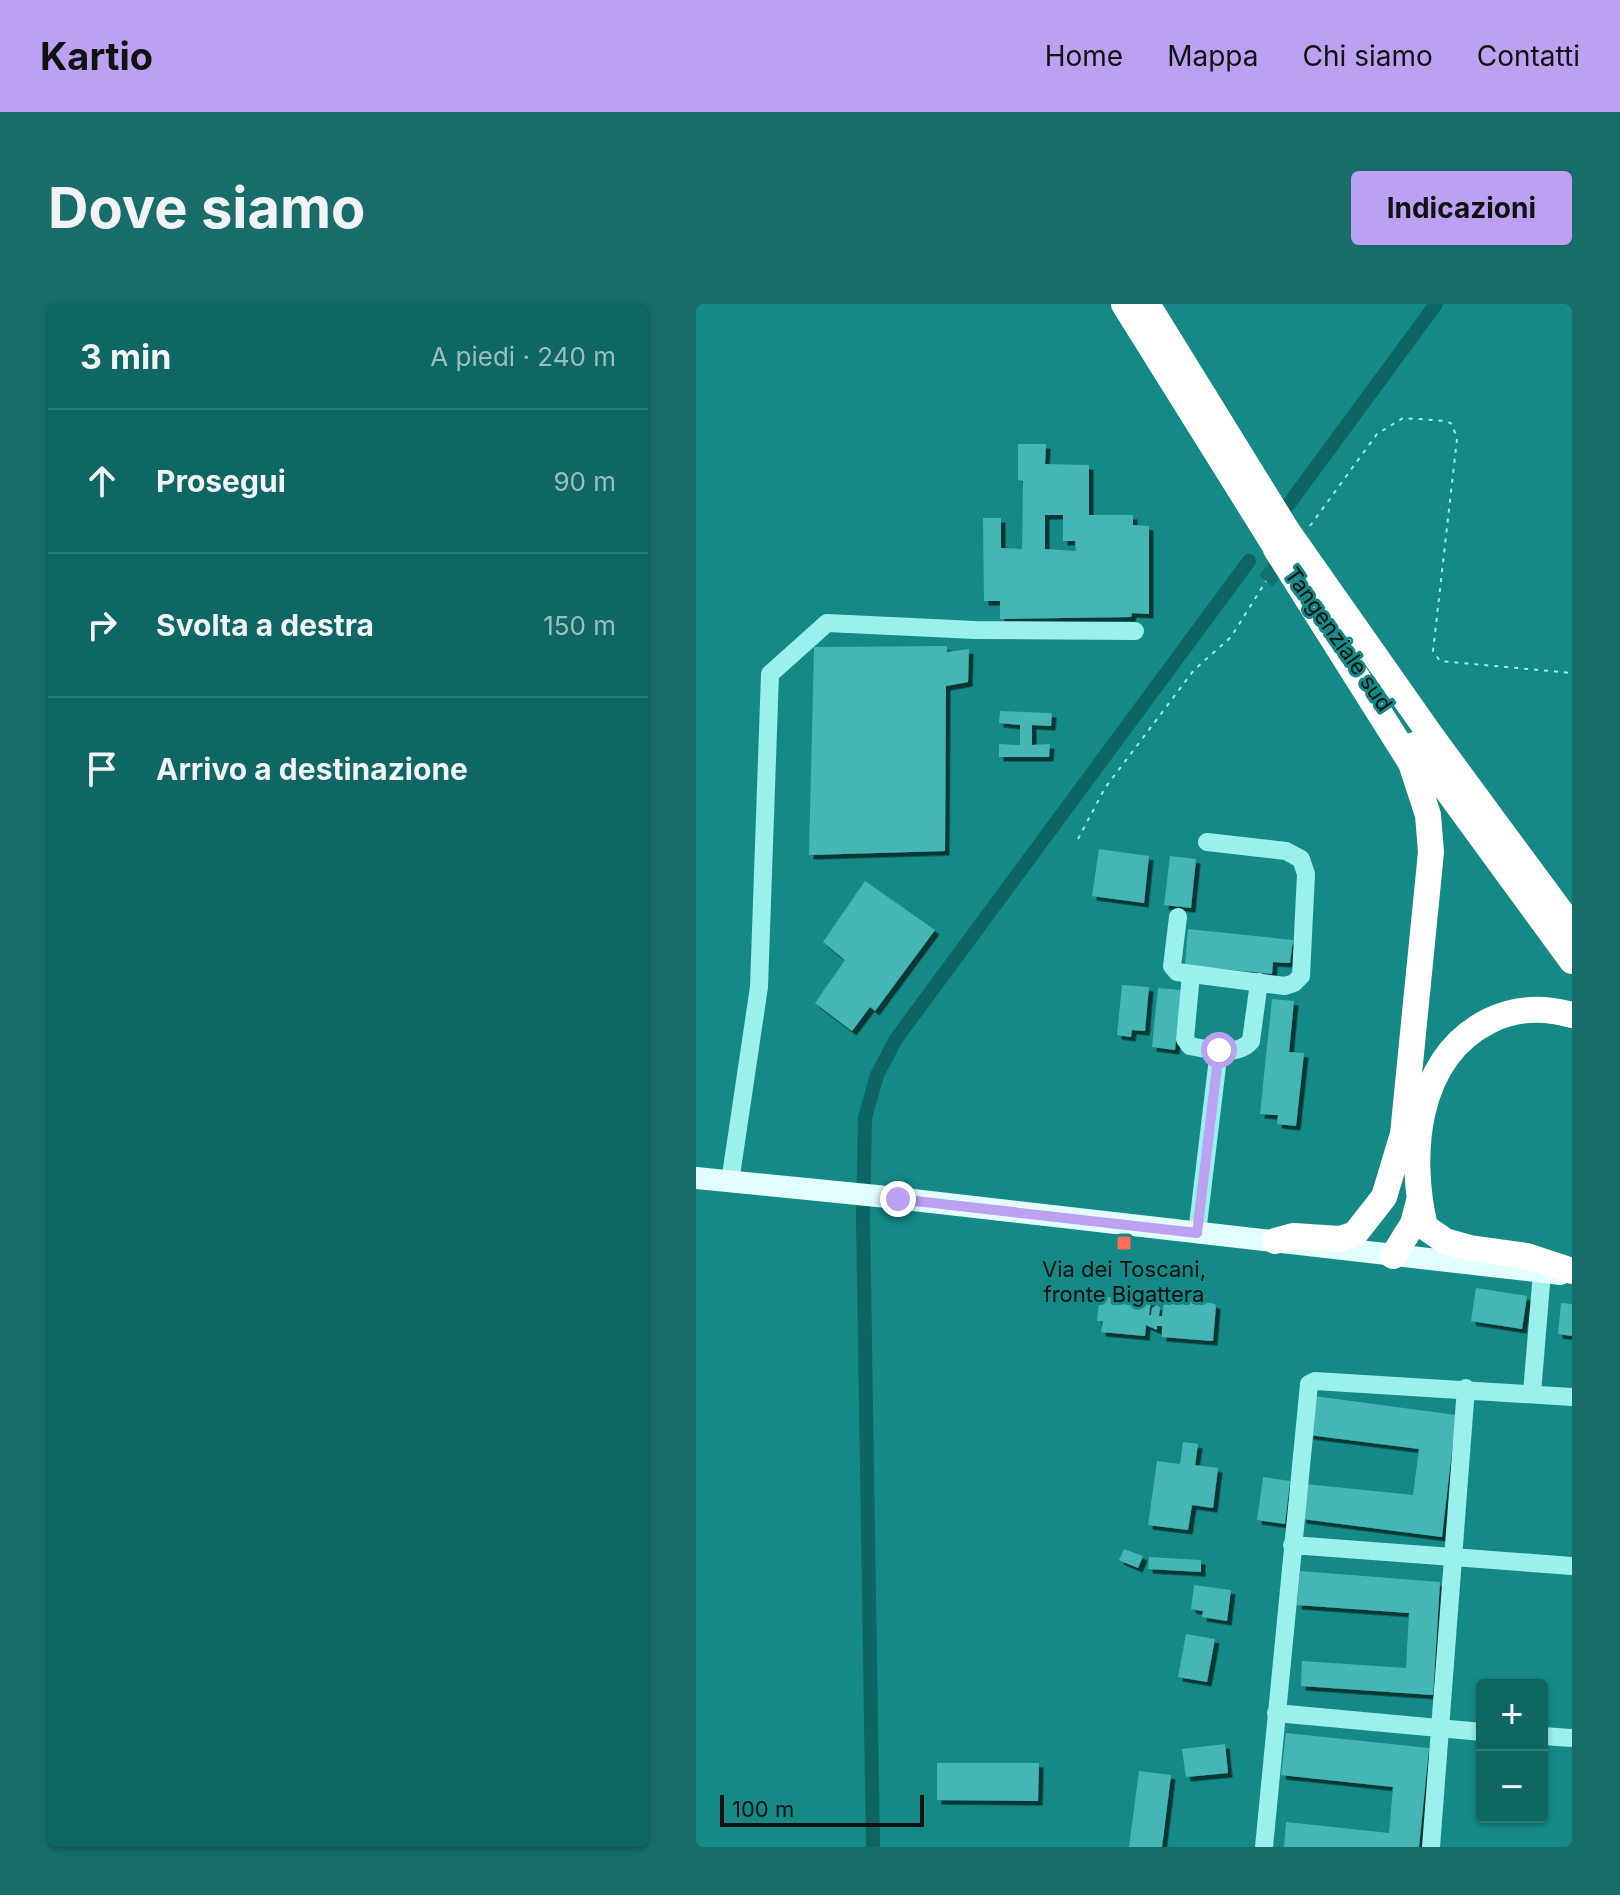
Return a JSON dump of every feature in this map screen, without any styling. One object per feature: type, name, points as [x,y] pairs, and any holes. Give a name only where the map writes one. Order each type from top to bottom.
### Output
[{"type":"highway","name":"Tangenziale sud","points":[[1124,304],[1276,549],[1572,961]]},
{"type":"highway","name":"Tangenziale sud","points":[[1147,304],[1288,532],[1432,737],[1572,927]]},
{"type":"highway","points":[[1276,549],[1411,763],[1428,815],[1431,852],[1403,1134],[1384,1197],[1384,1223],[1393,1256]]},
{"type":"highway","points":[[1572,1015],[1547,1010],[1522,1010],[1500,1016],[1463,1037],[1448,1054],[1425,1099],[1418,1136],[1419,1201],[1425,1227],[1445,1241],[1527,1256],[1572,1273]]},
{"type":"highway","points":[[1275,1241],[1293,1236],[1340,1239],[1355,1234],[1384,1197]]},
{"type":"highway","points":[[1393,1256],[1413,1224],[1419,1201]]},
{"type":"main road","points":[[696,1178],[1572,1273]]},
{"type":"lane","points":[[730,1182],[759,987],[770,674],[827,623],[975,630],[1135,631]]},
{"type":"lane","points":[[1178,917],[1172,966],[1177,972],[1285,986],[1301,976],[1305,866],[1301,859],[1286,851],[1207,842]]},
{"type":"lane","points":[[1191,974],[1185,1039],[1190,1046],[1219,1050],[1237,1051],[1251,1041],[1259,982]]},
{"type":"lane","points":[[1197,1233],[1219,1050]]},
{"type":"lane","points":[[1532,1393],[1542,1272]]},
{"type":"lane","points":[[1264,1847],[1309,1384],[1315,1381],[1466,1388],[1572,1397]]},
{"type":"lane","points":[[1431,1847],[1466,1388]]},
{"type":"lane","points":[[1292,1545],[1572,1566]]},
{"type":"lane","points":[[1276,1713],[1476,1732]]},
{"type":"lane","points":[[1548,1736],[1572,1738]]},
{"type":"path","points":[[1305,533],[1377,434],[1403,418],[1452,424],[1457,439],[1433,651],[1440,661],[1572,673]]},
{"type":"path","points":[[1078,839],[1105,788],[1194,670],[1231,637],[1266,581]]},
{"type":"building","points":[[1018,444],[1046,444],[1045,464],[1089,465],[1089,515],[1133,515],[1133,525],[1149,526],[1149,614],[1000,619],[1000,601],[984,601],[983,518],[1001,518],[1001,548],[1022,549],[1023,481],[1018,480]],"holes":[[[1045,515],[1063,515],[1063,541],[1075,541],[1076,551],[1045,549]]]},
{"type":"building","points":[[947,646],[947,652],[969,649],[968,682],[946,686],[945,851],[809,855],[814,647]]},
{"type":"building","points":[[1000,711],[1052,713],[1051,726],[1032,725],[1032,745],[1050,744],[1049,757],[999,757],[999,744],[1020,745],[1020,725],[999,723]]},
{"type":"building","points":[[1099,849],[1149,856],[1144,903],[1092,896]]},
{"type":"building","points":[[1170,856],[1196,859],[1191,908],[1164,905]]},
{"type":"building","points":[[865,881],[935,930],[875,1011],[870,1007],[852,1031],[815,1003],[845,960],[823,942]]},
{"type":"building","points":[[1188,929],[1293,940],[1290,963],[1273,962],[1272,974],[1185,965]]},
{"type":"building","points":[[1122,985],[1149,987],[1145,1031],[1132,1030],[1131,1037],[1117,1035]]},
{"type":"building","points":[[1158,988],[1181,990],[1175,1050],[1152,1047]]},
{"type":"building","points":[[1272,999],[1294,1001],[1289,1052],[1304,1053],[1296,1126],[1277,1124],[1278,1115],[1260,1114]]},
{"type":"building","points":[[1476,1288],[1527,1296],[1522,1329],[1471,1321]]},
{"type":"building","points":[[1106,1297],[1151,1301],[1149,1315],[1157,1305],[1160,1308],[1159,1316],[1162,1316],[1164,1300],[1212,1303],[1216,1305],[1213,1341],[1162,1337],[1162,1326],[1157,1326],[1157,1330],[1146,1325],[1145,1336],[1101,1332],[1103,1321],[1097,1321],[1099,1303],[1103,1304]]},
{"type":"building","points":[[1561,1303],[1572,1304],[1572,1336],[1558,1334]]},
{"type":"building","points":[[1314,1396],[1456,1415],[1442,1537],[1302,1519],[1306,1484],[1413,1495],[1419,1449],[1309,1435]]},
{"type":"building","points":[[1183,1442],[1198,1444],[1195,1465],[1218,1468],[1213,1508],[1192,1505],[1188,1530],[1148,1525],[1157,1461],[1180,1464]]},
{"type":"building","points":[[1263,1477],[1290,1481],[1285,1524],[1257,1520]]},
{"type":"building","points":[[1124,1549],[1143,1556],[1138,1568],[1119,1560]]},
{"type":"building","points":[[1149,1557],[1201,1560],[1201,1572],[1148,1569]]},
{"type":"building","points":[[1300,1571],[1440,1582],[1433,1695],[1301,1686],[1302,1661],[1406,1668],[1409,1613],[1297,1605]]},
{"type":"building","points":[[1194,1585],[1231,1590],[1227,1621],[1202,1617],[1203,1611],[1191,1609]]},
{"type":"building","points":[[1186,1634],[1215,1639],[1207,1682],[1178,1677]]},
{"type":"building","points":[[1286,1733],[1429,1748],[1419,1847],[1284,1847],[1286,1822],[1389,1833],[1393,1787],[1281,1775]]},
{"type":"building","points":[[1225,1744],[1228,1773],[1186,1777],[1182,1749]]},
{"type":"building","points":[[937,1763],[1039,1763],[1038,1801],[937,1800]]},
{"type":"building","points":[[1139,1771],[1171,1775],[1162,1847],[1129,1847]]},
{"type":"waterway","points":[[1283,512],[1436,304]]},
{"type":"waterway","points":[[873,1847],[863,1217],[865,1118],[877,1075],[896,1039],[1249,561]]},
{"type":"tunnel","points":[[1266,581],[1290,552]]},
{"type":"place","name":"Via dei Toscani, fronte Bigattera","points":[[1124,1243]]},
{"type":"route","points":[[898,1199],[1197,1233],[1219,1050]]}]
